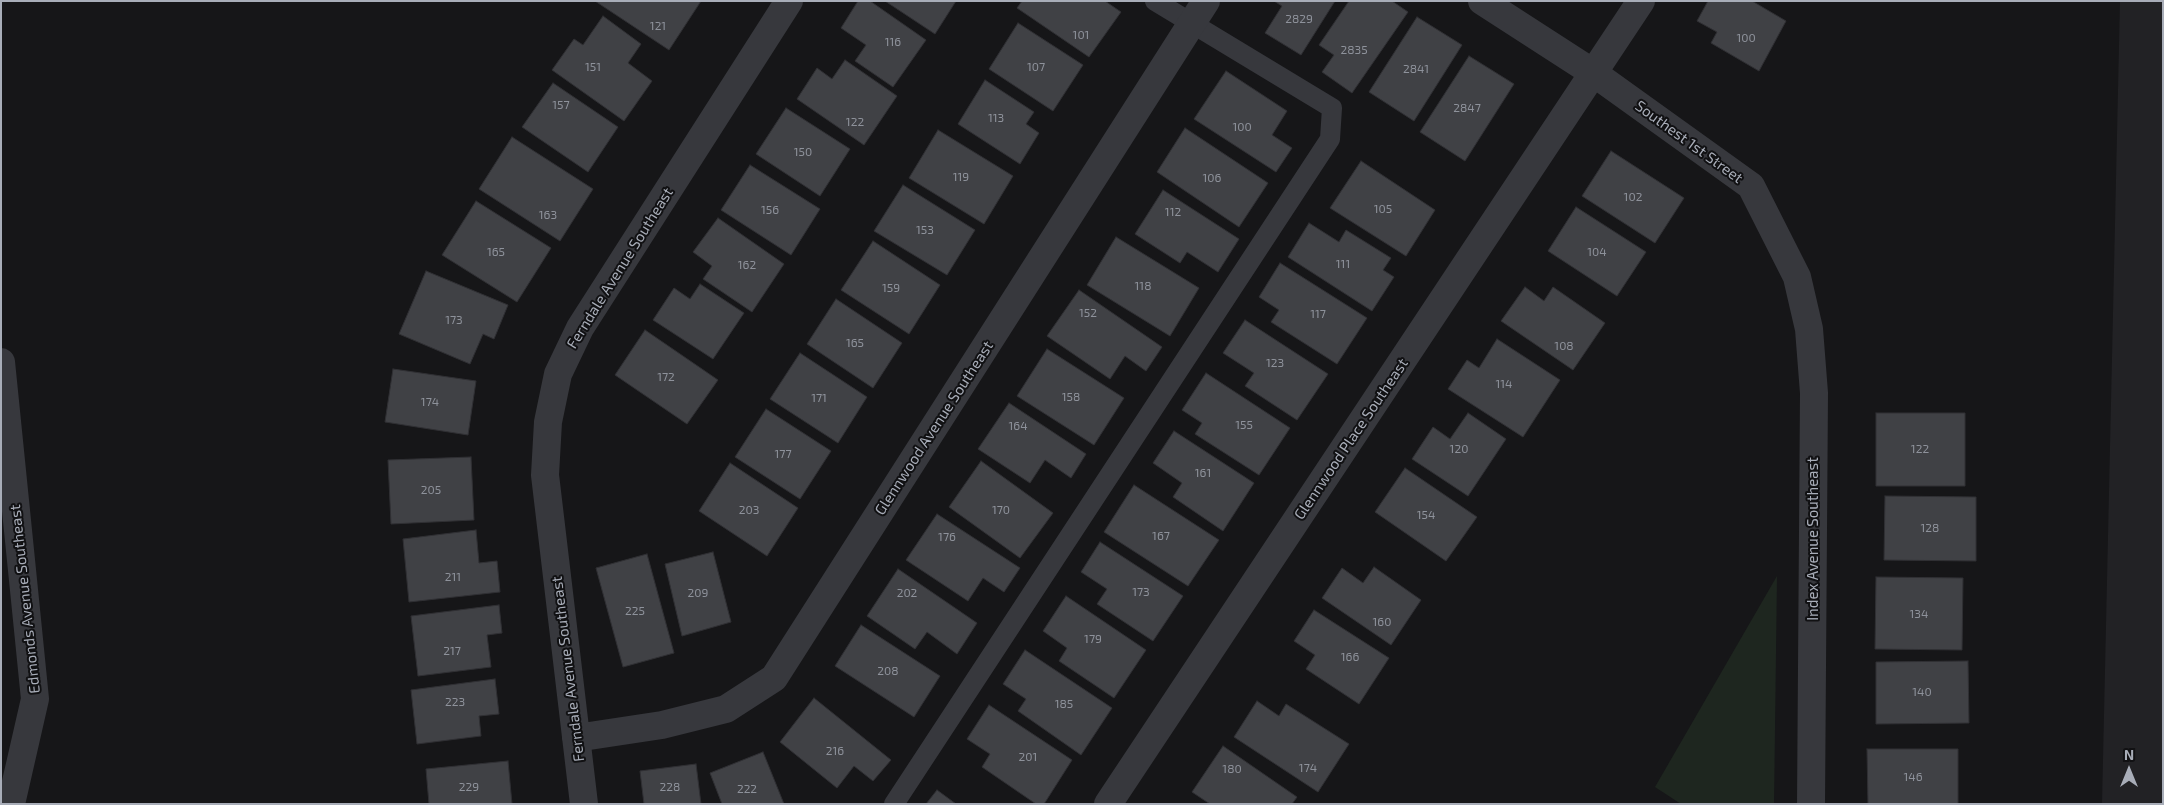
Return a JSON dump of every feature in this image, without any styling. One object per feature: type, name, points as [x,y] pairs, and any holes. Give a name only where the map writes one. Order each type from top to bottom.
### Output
[{"type":"street","name":"Ferndale Avenue Southeast","points":[[584,804],[545,475],[548,422],[558,374],[580,328],[789,1]]},
{"type":"street","name":"Glennwood Avenue Southeast","points":[[576,738],[662,725],[726,709],[774,678],[1206,1]]},
{"type":"street","name":"Southest 1st Street","points":[[1482,1],[1595,74],[1751,186],[1797,276]]},
{"type":"street","name":"Glennwood Place Southeast","points":[[1108,804],[1595,74],[1641,1]]},
{"type":"street","name":"Index Avenue Southeast","points":[[1797,276],[1809,329],[1814,393],[1811,804]]},
{"type":"street","name":"Edmonds Avenue Southeast","points":[[1,362],[35,699],[11,804]]},
{"type":"lane","points":[[894,804],[1330,139],[1332,108],[1155,1]]},
{"type":"shaded area","points":[[2120,1],[2163,1],[2163,804],[2102,804]]},
{"type":"shaded area","points":[[1777,576],[1774,804],[1681,804],[1655,787]]},
{"type":"building","points":[[595,1],[701,1],[669,50]]},
{"type":"building","points":[[858,1],[870,1],[926,40],[893,87],[855,61],[866,45],[841,28]]},
{"type":"building","points":[[885,1],[956,1],[935,34]]},
{"type":"building","points":[[1022,1],[1105,1],[1121,12],[1089,57],[1017,8]]},
{"type":"building","points":[[1274,1],[1335,1],[1301,55],[1265,33],[1282,6]]},
{"type":"building","points":[[1349,1],[1392,1],[1408,12],[1352,93],[1322,72],[1334,55],[1319,45]]},
{"type":"building","points":[[1708,1],[1752,1],[1786,21],[1759,71],[1711,43],[1717,32],[1697,21]]},
{"type":"building","points":[[603,16],[641,44],[628,63],[652,81],[624,121],[552,70],[574,39],[583,45]]},
{"type":"building","points":[[1417,17],[1462,45],[1414,121],[1369,92]]},
{"type":"building","points":[[1018,23],[1083,65],[1053,111],[989,69]]},
{"type":"building","points":[[1469,56],[1514,84],[1465,161],[1420,132]]},
{"type":"building","points":[[845,60],[897,96],[864,145],[797,99],[817,68],[832,79]]},
{"type":"building","points":[[1226,71],[1287,111],[1272,135],[1292,148],[1276,172],[1194,119]]},
{"type":"building","points":[[985,80],[1034,112],[1026,124],[1039,133],[1020,164],[958,124]]},
{"type":"building","points":[[553,83],[618,127],[588,172],[522,127]]},
{"type":"building","points":[[786,108],[850,149],[820,196],[756,154]]},
{"type":"building","points":[[1185,128],[1268,183],[1239,227],[1157,172]]},
{"type":"building","points":[[938,130],[1013,176],[984,224],[909,178]]},
{"type":"building","points":[[512,137],[593,189],[560,241],[479,189]]},
{"type":"building","points":[[1611,151],[1684,198],[1655,243],[1582,196]]},
{"type":"building","points":[[1361,161],[1435,210],[1406,256],[1330,208]]},
{"type":"building","points":[[750,165],[820,209],[791,255],[721,210]]},
{"type":"building","points":[[903,185],[975,230],[947,275],[874,231]]},
{"type":"building","points":[[1163,190],[1239,239],[1218,272],[1187,252],[1180,263],[1135,234]]},
{"type":"building","points":[[476,201],[551,248],[517,302],[442,255]]},
{"type":"building","points":[[1576,207],[1646,252],[1617,296],[1548,251]]},
{"type":"building","points":[[718,218],[784,264],[752,312],[703,279],[712,266],[693,252]]},
{"type":"building","points":[[1309,223],[1339,242],[1346,230],[1391,258],[1383,270],[1394,277],[1372,311],[1288,257]]},
{"type":"building","points":[[1116,237],[1199,288],[1170,336],[1087,285]]},
{"type":"building","points":[[873,241],[940,285],[909,334],[841,290]]},
{"type":"building","points":[[1280,263],[1367,318],[1337,364],[1271,322],[1279,310],[1259,297]]},
{"type":"building","points":[[426,271],[508,305],[494,339],[483,334],[470,364],[399,334]]},
{"type":"building","points":[[700,284],[744,313],[713,359],[653,320],[674,288],[690,299]]},
{"type":"building","points":[[1525,287],[1544,301],[1553,287],[1605,323],[1573,370],[1501,321]]},
{"type":"building","points":[[1079,290],[1162,347],[1146,371],[1125,356],[1110,379],[1047,336]]},
{"type":"building","points":[[836,299],[902,343],[873,388],[807,344]]},
{"type":"building","points":[[1245,320],[1328,374],[1297,420],[1245,386],[1254,373],[1223,353]]},
{"type":"building","points":[[645,330],[718,380],[687,424],[615,375]]},
{"type":"building","points":[[1497,339],[1560,380],[1523,437],[1448,389],[1467,360],[1479,368]]},
{"type":"building","points":[[1047,349],[1124,398],[1094,445],[1017,396]]},
{"type":"building","points":[[800,353],[867,397],[838,443],[770,399]]},
{"type":"building","points":[[393,369],[476,381],[468,435],[385,422]]},
{"type":"building","points":[[1206,373],[1290,428],[1259,475],[1195,434],[1202,423],[1182,410]]},
{"type":"building","points":[[1009,403],[1086,454],[1071,478],[1045,460],[1030,483],[978,449]]},
{"type":"building","points":[[766,409],[831,451],[800,499],[735,457]]},
{"type":"building","points":[[1468,413],[1506,439],[1468,496],[1412,459],[1433,427],[1450,439]]},
{"type":"building","points":[[1876,413],[1965,413],[1965,486],[1876,486]]},
{"type":"building","points":[[1174,431],[1254,483],[1223,531],[1173,497],[1182,483],[1153,463]]},
{"type":"building","points":[[471,457],[474,520],[391,524],[388,460]]},
{"type":"building","points":[[981,461],[1053,513],[1020,558],[949,507]]},
{"type":"building","points":[[730,463],[798,508],[767,556],[699,511]]},
{"type":"building","points":[[1405,468],[1477,517],[1446,561],[1375,512]]},
{"type":"building","points":[[1134,485],[1219,540],[1188,586],[1104,532]]},
{"type":"building","points":[[1885,496],[1976,497],[1976,561],[1884,560]]},
{"type":"building","points":[[937,514],[1020,568],[1004,592],[983,578],[968,601],[906,560]]},
{"type":"building","points":[[476,530],[479,563],[497,561],[500,592],[409,602],[403,539]]},
{"type":"building","points":[[1100,542],[1183,596],[1153,641],[1097,604],[1107,589],[1081,572]]},
{"type":"building","points":[[713,552],[731,622],[682,636],[665,564]]},
{"type":"building","points":[[647,554],[674,653],[623,667],[596,568]]},
{"type":"building","points":[[1374,567],[1421,600],[1391,645],[1322,598],[1342,568],[1363,583]]},
{"type":"building","points":[[898,569],[977,623],[957,654],[927,632],[915,649],[867,616]]},
{"type":"building","points":[[1876,577],[1963,578],[1962,650],[1875,649]]},
{"type":"building","points":[[1066,596],[1146,650],[1114,698],[1059,661],[1067,648],[1043,631]]},
{"type":"building","points":[[499,605],[502,633],[487,635],[491,667],[418,676],[411,616]]},
{"type":"building","points":[[1314,610],[1389,658],[1359,704],[1306,669],[1315,655],[1294,641]]},
{"type":"building","points":[[861,625],[940,676],[914,717],[835,666]]},
{"type":"building","points":[[1025,650],[1112,708],[1081,755],[1018,711],[1026,699],[1003,684]]},
{"type":"building","points":[[1968,661],[1969,723],[1876,724],[1876,662]]},
{"type":"building","points":[[495,679],[499,714],[479,716],[481,736],[417,744],[411,690]]},
{"type":"building","points":[[814,698],[891,760],[873,781],[854,766],[837,788],[780,742]]},
{"type":"building","points":[[1257,701],[1279,716],[1286,704],[1349,744],[1318,792],[1234,737]]},
{"type":"building","points":[[989,705],[1072,760],[1044,804],[1036,804],[982,767],[990,754],[967,739]]},
{"type":"building","points":[[1223,746],[1297,797],[1292,804],[1210,804],[1192,792]]},
{"type":"building","points":[[1867,749],[1958,749],[1958,804],[1868,804]]},
{"type":"building","points":[[763,752],[784,804],[722,804],[710,773]]},
{"type":"building","points":[[508,761],[512,804],[429,804],[426,769]]},
{"type":"building","points":[[696,764],[701,804],[644,804],[640,771]]},
{"type":"building","points":[[937,790],[956,804],[926,804]]}]
